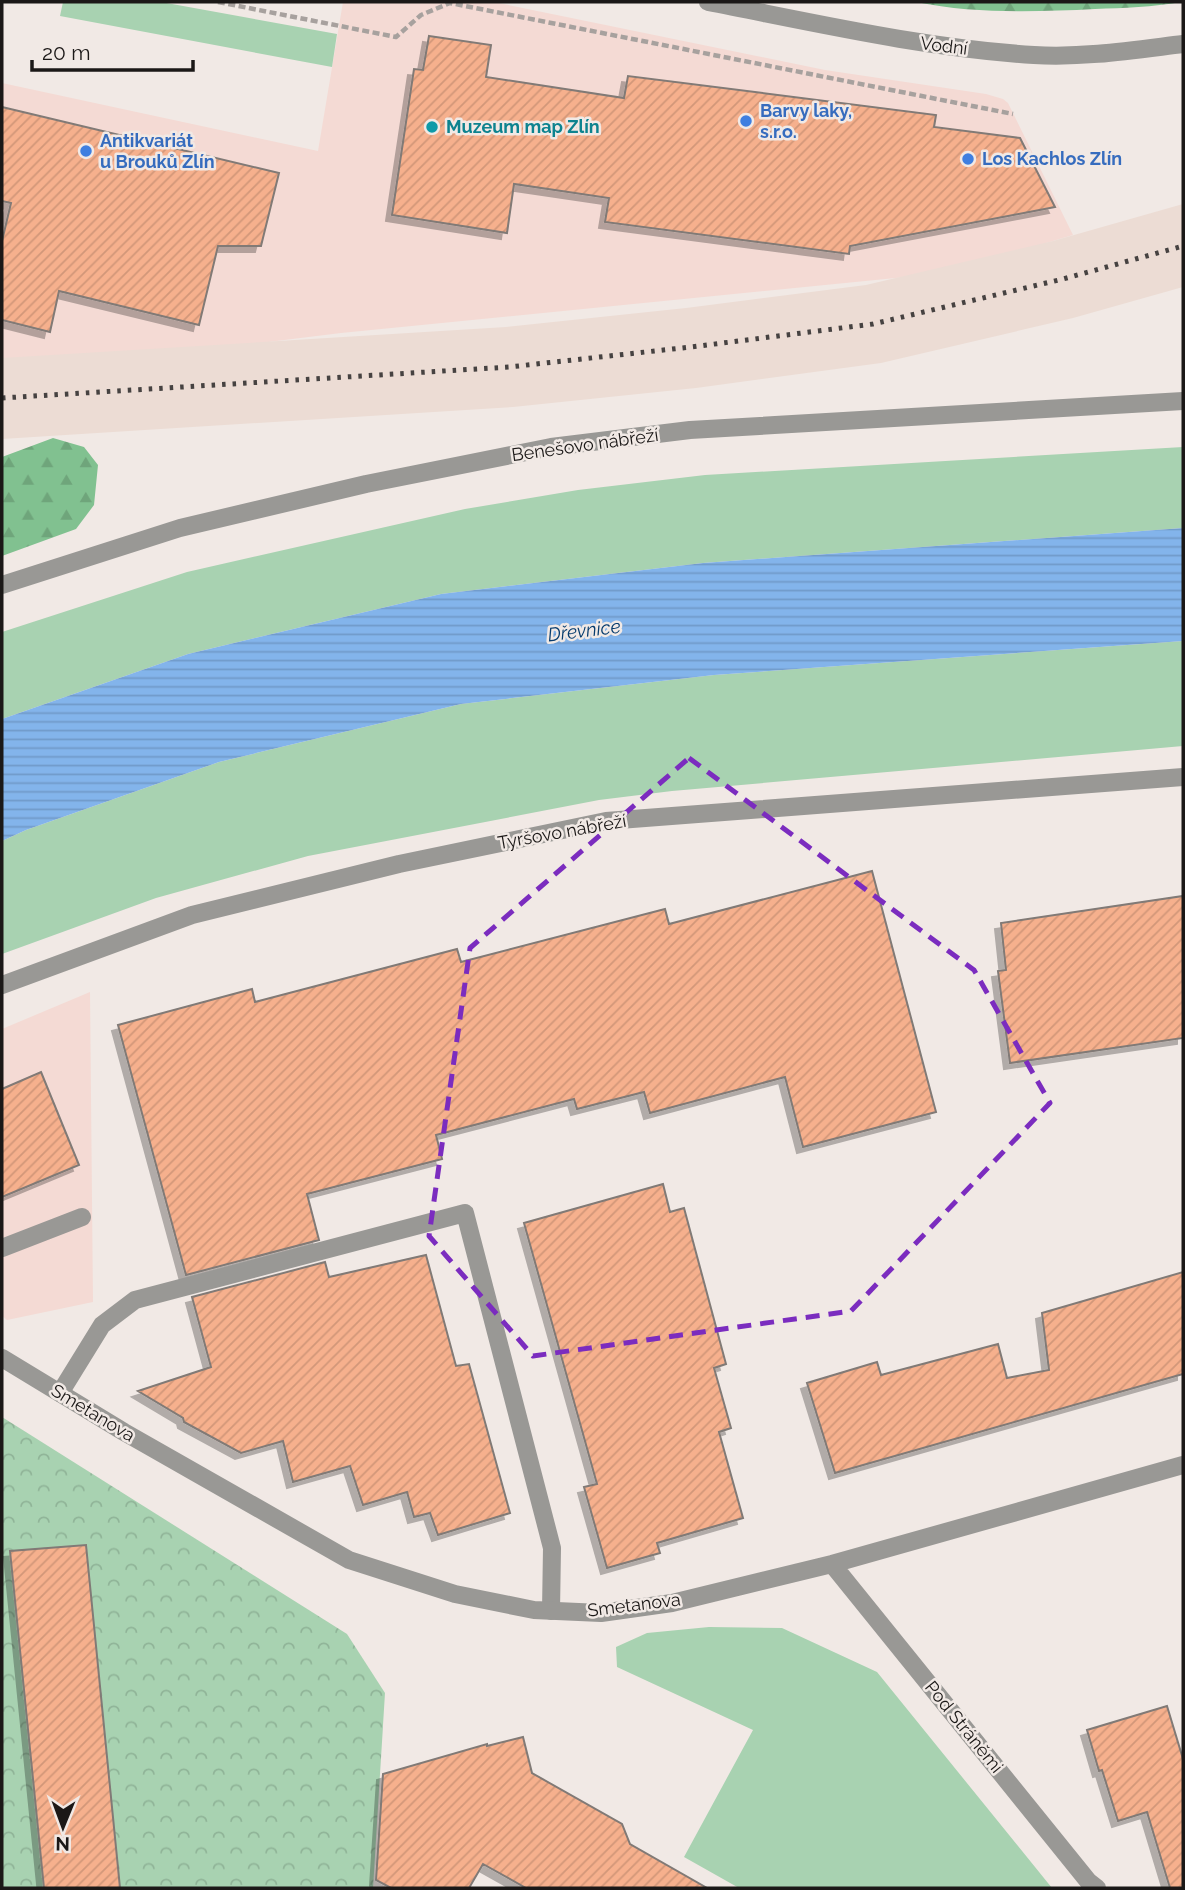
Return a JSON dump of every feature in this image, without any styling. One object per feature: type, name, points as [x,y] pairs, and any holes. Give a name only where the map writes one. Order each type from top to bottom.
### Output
[{"type":"street","name":"Vodní","points":[[708,2],[945,47],[1037,55],[1106,53],[1183,44]]},
{"type":"street","name":"Benešovo nábřeží","points":[[2,585],[180,528],[366,484],[551,447],[690,430],[1183,401]]},
{"type":"street","name":"Tyršovo nábřeží","points":[[2,985],[192,915],[399,864],[606,821],[1183,777]]},
{"type":"street","points":[[60,1393],[102,1325],[135,1300],[466,1213],[552,1548],[551,1611]]},
{"type":"street","points":[[2,1248],[82,1217]]},
{"type":"street","name":"Smetanova","points":[[2,1358],[124,1432],[349,1560],[455,1594],[534,1610],[601,1612],[672,1603],[832,1564],[1183,1465]]},
{"type":"street","name":"Pod Stráněmi","points":[[832,1564],[1080,1871],[1097,1888]]},
{"type":"path","points":[[218,2],[396,37],[421,15],[450,2],[1013,114]]},
{"type":"highlighted area","points":[[689,758],[974,970],[1050,1103],[851,1311],[533,1356],[429,1236],[470,948]]},
{"type":"shaded area","points":[[343,2],[494,2],[825,70],[986,94],[1003,99],[1008,103],[1073,235],[946,273],[341,333],[90,364],[2,369],[2,83],[318,151]]},
{"type":"shaded area","points":[[1183,204],[1183,287],[1073,318],[881,363],[696,388],[513,407],[2,439],[2,358],[506,327],[866,285],[1053,241]]},
{"type":"shaded area","points":[[90,992],[93,1302],[7,1320],[2,1316],[2,1029]]},
{"type":"green space","points":[[63,2],[161,2],[337,34],[332,67],[60,16]]},
{"type":"green space","points":[[916,2],[1181,2],[1128,8],[1028,11],[960,9]]},
{"type":"green space","points":[[53,438],[84,447],[98,465],[94,505],[76,529],[2,556],[2,457]]},
{"type":"green space","points":[[1183,447],[1183,528],[703,563],[441,594],[188,654],[2,719],[2,632],[187,572],[465,509],[578,490],[705,475]]},
{"type":"green space","points":[[1183,641],[1183,746],[672,791],[599,800],[308,856],[156,898],[2,954],[2,841],[26,830],[219,762],[461,704],[714,675]]},
{"type":"green space","points":[[2,1417],[347,1634],[385,1693],[373,1888],[2,1888]]},
{"type":"green space","points":[[709,1627],[782,1628],[877,1672],[1052,1888],[739,1888],[684,1857],[753,1730],[617,1667],[616,1647],[647,1633]]},
{"type":"water","name":"Dřevnice","points":[[1183,528],[1183,641],[714,675],[461,704],[219,762],[26,830],[2,841],[2,719],[188,654],[441,594],[703,563]]},
{"type":"building","points":[[429,36],[491,45],[486,77],[624,98],[628,76],[936,115],[934,127],[1020,138],[1055,207],[850,246],[849,254],[605,222],[609,198],[514,184],[507,233],[392,215],[414,69],[423,70]]},
{"type":"building","points":[[2,107],[279,173],[261,246],[218,246],[199,325],[59,291],[50,332],[2,320],[2,241],[11,203],[2,201]]},
{"type":"building","points":[[872,871],[936,1112],[803,1147],[785,1077],[650,1113],[644,1092],[577,1109],[574,1099],[436,1135],[442,1159],[307,1194],[319,1240],[186,1275],[118,1025],[252,989],[255,1002],[457,949],[461,962],[665,909],[669,924]]},
{"type":"building","points":[[1183,896],[1183,1038],[1010,1063],[998,971],[1006,970],[1001,923]]},
{"type":"building","points":[[41,1072],[79,1165],[2,1197],[2,1089]]},
{"type":"building","points":[[663,1184],[670,1212],[684,1208],[726,1364],[714,1368],[731,1428],[719,1432],[743,1518],[657,1543],[660,1553],[607,1568],[584,1487],[597,1484],[524,1223]]},
{"type":"building","points":[[426,1255],[456,1366],[469,1364],[510,1513],[438,1535],[430,1513],[414,1517],[407,1492],[363,1505],[350,1466],[293,1482],[283,1441],[241,1453],[184,1422],[183,1418],[138,1391],[211,1367],[192,1297],[325,1262],[329,1277]]},
{"type":"building","points":[[1183,1272],[1183,1374],[835,1473],[807,1383],[877,1362],[881,1375],[998,1344],[1007,1378],[1049,1370],[1042,1313]]},
{"type":"building","points":[[86,1545],[120,1888],[44,1888],[10,1551]]},
{"type":"building","points":[[1167,1706],[1183,1759],[1183,1888],[1170,1888],[1147,1812],[1118,1821],[1087,1730]]},
{"type":"building","points":[[523,1737],[532,1773],[622,1824],[630,1844],[707,1888],[526,1888],[483,1864],[469,1888],[391,1888],[376,1880],[383,1774],[487,1744]]},
{"type":"railway","points":[[2,398],[509,367],[873,324],[1063,279],[1183,246]]},
{"type":"place","name":"Barvy laky, s.r.o.","points":[[746,121]]},
{"type":"place","name":"Muzeum map Zlín","points":[[432,127]]},
{"type":"place","name":"Antikvariát u Brouků Zlín","points":[[86,151]]},
{"type":"place","name":"Los Kachlos Zlín","points":[[968,159]]}]
